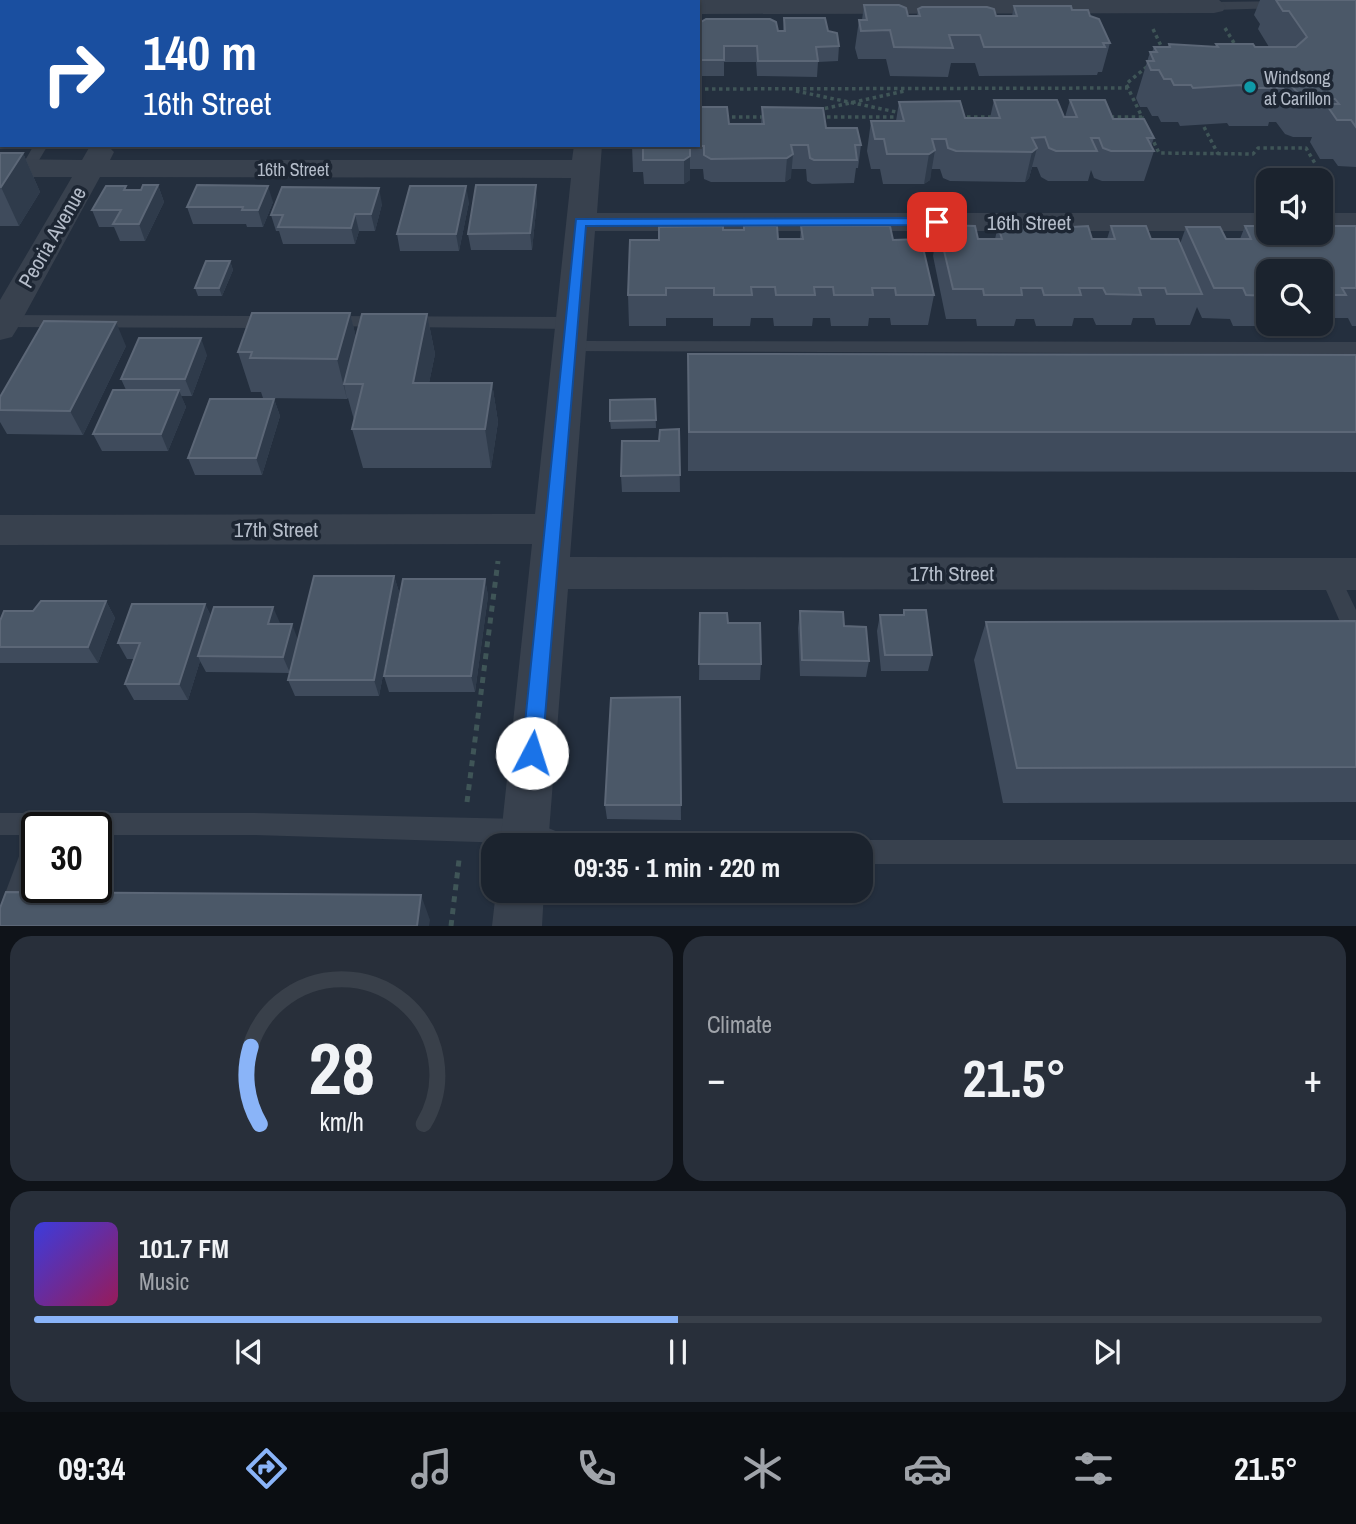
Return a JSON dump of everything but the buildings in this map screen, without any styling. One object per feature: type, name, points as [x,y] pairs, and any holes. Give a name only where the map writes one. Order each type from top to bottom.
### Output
[{"type":"street","points":[[700,7],[828,4],[1214,6]]},
{"type":"street","name":"16th Street","points":[[23,161],[98,157],[587,157]]},
{"type":"street","name":"Peoria Avenue","points":[[1,324],[98,157]]},
{"type":"street","points":[[524,833],[587,157]]},
{"type":"street","name":"16th Street","points":[[580,222],[1256,222]]},
{"type":"street","points":[[1333,222],[1356,222]]},
{"type":"street","name":"17th Street","points":[[0,530],[552,529]]},
{"type":"street","name":"17th Street","points":[[548,573],[1343,574]]},
{"type":"street","points":[[517,926],[519,903]]},
{"type":"lane","points":[[1214,6],[1292,5]]},
{"type":"lane","points":[[1,324],[301,322],[570,335],[1356,348]]},
{"type":"lane","points":[[1343,574],[1356,634]]},
{"type":"lane","points":[[0,824],[21,828]]},
{"type":"lane","points":[[112,829],[255,824],[463,829],[490,833]]},
{"type":"lane","points":[[873,852],[1356,852]]},
{"type":"lane","points":[[6,926],[21,884]]},
{"type":"path","points":[[1151,26],[1166,54]]},
{"type":"path","points":[[1233,26],[1224,26],[1241,54]]},
{"type":"path","points":[[1151,64],[1126,84],[1159,153],[1253,154],[1258,148],[1306,148],[1316,165]]},
{"type":"path","points":[[700,89],[1128,88]]},
{"type":"path","points":[[786,89],[910,116],[814,117]]},
{"type":"path","points":[[813,111],[915,89]]},
{"type":"path","points":[[723,117],[774,117]]},
{"type":"path","points":[[950,117],[1004,117]]},
{"type":"path","points":[[1101,117],[1142,117]]},
{"type":"path","points":[[1204,127],[1218,154]]},
{"type":"path","points":[[451,926],[499,557]]},
{"type":"place","name":"Windsong at Carillon","points":[[1250,87]]},
{"type":"route","points":[[532,753],[580,222],[937,222]]}]
